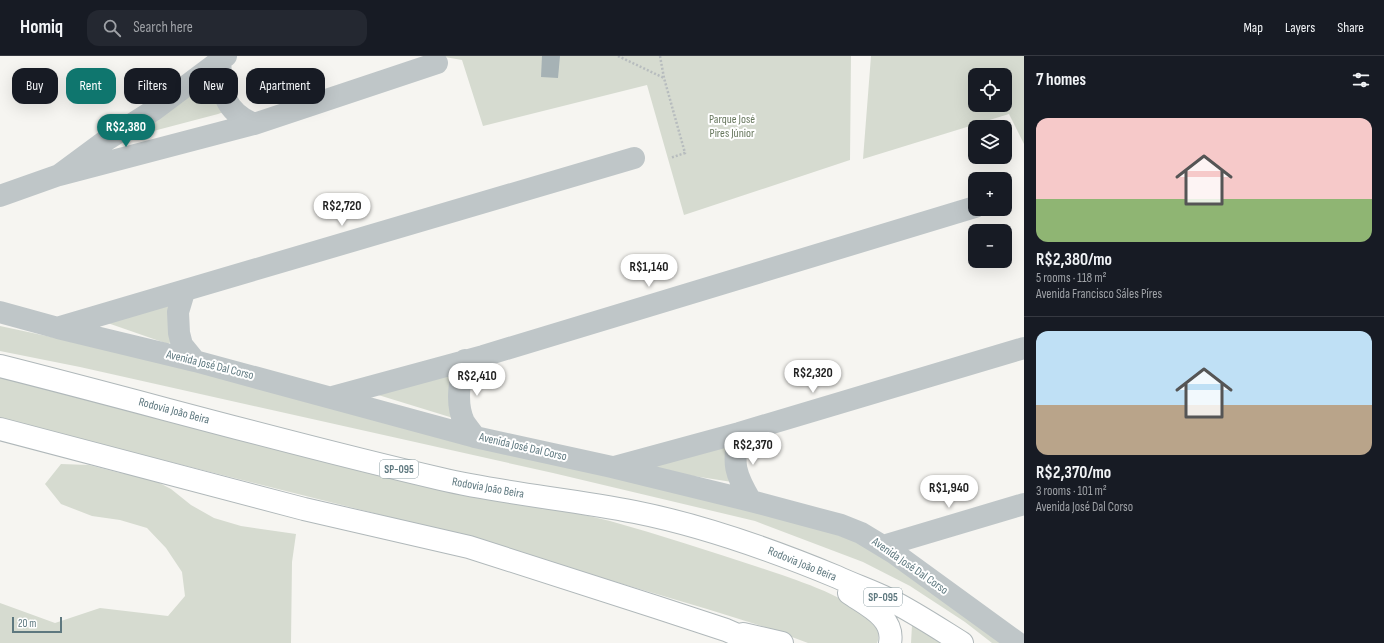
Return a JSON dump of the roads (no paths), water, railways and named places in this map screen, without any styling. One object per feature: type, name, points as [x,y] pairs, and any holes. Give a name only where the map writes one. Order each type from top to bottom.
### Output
[{"type":"main road","name":"Rodovia João Beira","points":[[0,366],[121,396],[284,441],[443,480],[487,489],[592,504],[638,513],[686,524],[728,536],[799,561],[888,599],[932,623],[962,643]]},
{"type":"main road","points":[[0,429],[304,509],[469,547],[726,630],[756,643]]},
{"type":"main road","points":[[799,561],[882,615],[891,636],[890,643]]},
{"type":"main road","points":[[726,630],[782,643]]},
{"type":"street","points":[[223,59],[222,85],[227,101],[233,111],[243,119],[254,124]]},
{"type":"street","points":[[59,175],[105,141],[154,110],[223,59]]},
{"type":"street","points":[[0,196],[59,175],[254,124],[437,63]]},
{"type":"street","points":[[58,328],[634,158]]},
{"type":"street","points":[[332,397],[465,360],[968,209]]},
{"type":"street","points":[[184,292],[178,312],[179,333],[182,345],[195,361]]},
{"type":"street","name":"Avenida José Dal Corso","points":[[0,312],[58,328],[195,361],[476,437],[612,467],[841,525],[861,533],[894,553],[1018,643]]},
{"type":"street","points":[[612,467],[739,433],[1024,348]]},
{"type":"street","points":[[465,360],[460,380],[460,410],[465,422],[476,437]]},
{"type":"street","points":[[739,433],[735,452],[736,466],[741,483],[751,501]]},
{"type":"street","points":[[883,546],[1024,504]]},
{"type":"park label","name":"Parque José Pires Júnior","points":[[732,126]]}]
